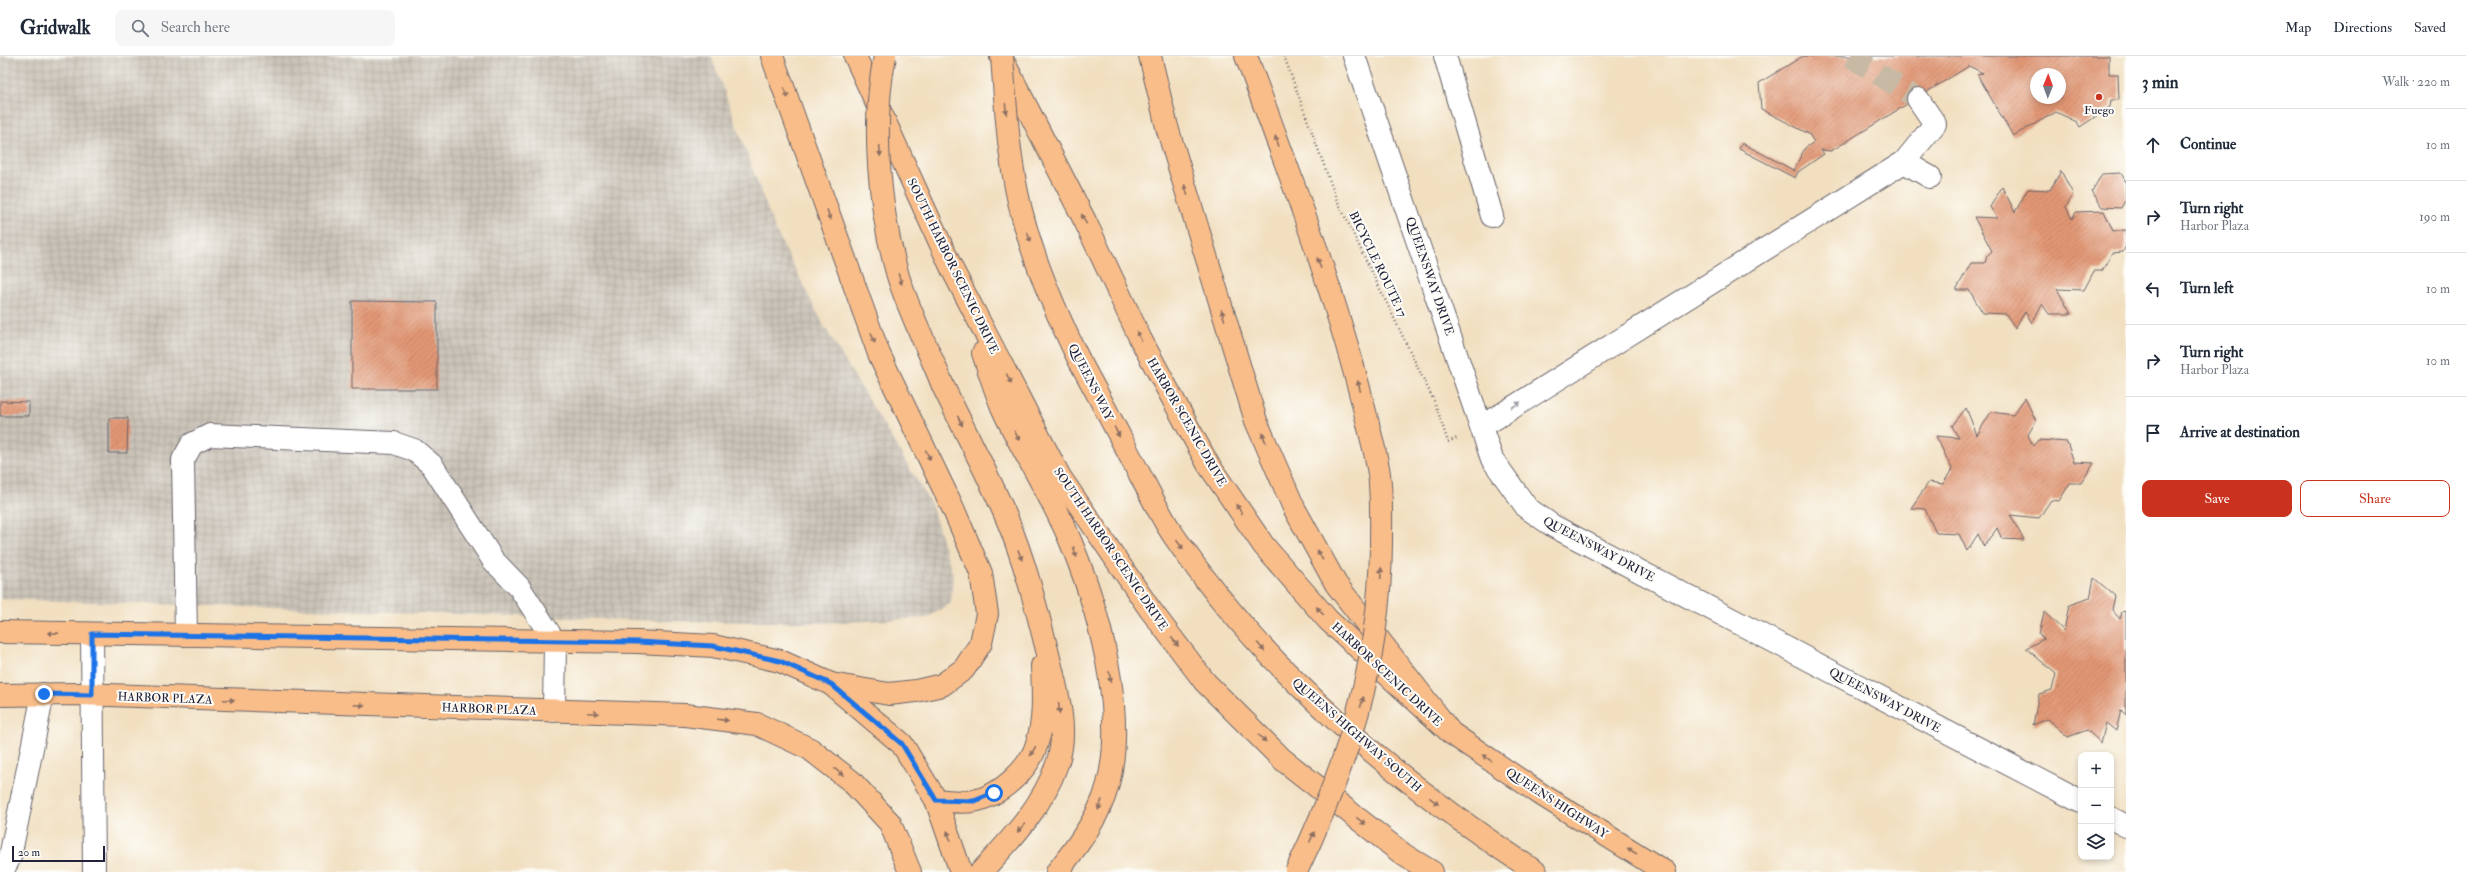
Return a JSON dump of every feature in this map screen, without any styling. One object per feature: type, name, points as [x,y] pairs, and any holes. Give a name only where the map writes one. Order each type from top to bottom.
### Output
[{"type":"main road","points":[[0,632],[555,642],[638,642],[713,646],[780,661],[831,684],[889,694],[916,692],[942,685],[964,669],[981,643],[987,614],[981,573],[952,506],[879,354],[772,56]]},
{"type":"main road","name":"SOUTH HARBOR SCENIC DRIVE","points":[[855,56],[952,269],[1060,477],[1149,608],[1205,682],[1282,759],[1404,855],[1432,872]]},
{"type":"main road","points":[[885,56],[878,128],[886,220],[899,277],[943,386],[1007,519],[1028,576],[1058,696],[1062,736],[1057,764],[1042,797],[1025,824],[981,872]]},
{"type":"main road","name":"QUEENS WAY","points":[[1001,56],[1013,165],[1024,225],[1052,304],[1079,360],[1173,535],[1207,582],[1277,666]]},
{"type":"main road","name":"HARBOR SCENIC DRIVE","points":[[1001,56],[1086,223],[1141,340],[1213,470],[1264,546],[1328,620],[1450,733]]},
{"type":"main road","points":[[1150,56],[1167,127],[1239,369],[1256,420],[1294,508],[1336,584],[1450,733]]},
{"type":"main road","points":[[1246,56],[1291,178],[1354,365],[1379,474],[1382,521],[1381,575],[1375,633],[1364,695],[1345,759],[1296,872]]},
{"type":"main road","points":[[952,269],[1002,407],[1072,544],[1106,656],[1113,704],[1114,738],[1109,779],[1100,808],[1079,845],[1057,872]]},
{"type":"main road","points":[[936,800],[974,801],[994,793],[1012,780],[1025,766],[1037,744],[1043,709],[1042,629]]},
{"type":"main road","name":"QUEENS HIGHWAY SOUTH","points":[[1277,666],[1388,766],[1467,827],[1536,872]]},
{"type":"main road","points":[[831,684],[902,744],[936,800],[962,872]]},
{"type":"main road","name":"HARBOR PLAZA","points":[[0,695],[92,695],[685,715],[757,724],[810,749],[851,781],[890,823],[910,872]]},
{"type":"main road","name":"QUEENS HIGHWAY","points":[[1450,733],[1542,795],[1665,872]]},
{"type":"street","name":"QUEENSWAY DRIVE","points":[[1354,56],[1483,426],[1492,459],[1527,508],[1553,526],[2078,800]]},
{"type":"street","points":[[1445,56],[1492,216]]},
{"type":"street","points":[[1483,426],[1904,162],[1935,124],[1918,98]]},
{"type":"street","points":[[1904,162],[1930,177]]},
{"type":"street","points":[[186,635],[183,460],[192,444],[210,435],[394,443],[414,450],[432,465],[493,560],[519,587],[555,642],[554,711]]},
{"type":"street","points":[[92,634],[94,872]]},
{"type":"street","points":[[4,862],[44,694]]},
{"type":"street","points":[[2114,820],[2126,826]]},
{"type":"path","name":"BICYCLE ROUTE 17","points":[[1284,56],[1336,198],[1435,402],[1448,442],[1483,426]]},
{"type":"shaded area","points":[[0,56],[711,56],[775,229],[823,324],[931,504],[953,575],[951,603],[927,618],[827,623],[663,621],[0,599]]},
{"type":"building","points":[[1803,56],[2109,56],[2109,74],[2118,74],[2119,100],[2111,100],[2110,107],[2080,127],[2077,122],[2056,112],[2013,136],[1977,74],[1983,73],[1969,66],[1831,151],[1821,150],[1824,154],[1798,172],[1795,178],[1739,149],[1742,143],[1795,171],[1795,167],[1805,148],[1814,142],[1809,134],[1761,109],[1759,83]]},
{"type":"building","points":[[2061,171],[2073,194],[2066,207],[2072,219],[2076,212],[2104,211],[2113,231],[2126,230],[2126,246],[2123,252],[2112,253],[2102,271],[2094,271],[2084,290],[2057,289],[2071,314],[2049,314],[2042,304],[2032,323],[2025,312],[2015,328],[2006,314],[1983,313],[1969,290],[1956,290],[1971,263],[1985,263],[1987,256],[1992,251],[1974,217],[1997,218],[1990,207],[2002,187],[2015,212],[2028,189],[2050,190]]},
{"type":"building","points":[[2121,173],[2126,182],[2126,199],[2121,208],[2102,207],[2092,191],[2102,174]]},
{"type":"building","points":[[352,301],[437,302],[437,389],[352,389]]},
{"type":"building","points":[[2025,398],[2036,421],[2028,435],[2033,446],[2038,440],[2067,442],[2074,462],[2094,463],[2081,483],[2070,483],[2059,501],[2051,500],[2039,518],[2010,515],[2024,540],[2002,539],[1997,528],[1984,547],[1978,534],[1967,551],[1959,534],[1936,533],[1925,509],[1911,508],[1929,482],[1943,484],[1952,469],[1936,436],[1959,438],[1952,426],[1966,408],[1977,435],[1991,412],[2013,415]]},
{"type":"building","points":[[0,401],[29,402],[29,416],[0,416]]},
{"type":"building","points":[[109,418],[128,418],[127,453],[109,453]]},
{"type":"building","points":[[2094,578],[2115,596],[2112,610],[2120,619],[2122,612],[2126,611],[2126,715],[2121,710],[2116,731],[2106,723],[2101,743],[2087,730],[2068,737],[2047,719],[2033,725],[2039,694],[2052,690],[2056,674],[2026,648],[2044,639],[2039,634],[2044,612],[2064,631],[2069,605],[2090,598]]},
{"type":"tunnel","points":[[1850,56],[1918,99]]},
{"type":"place","name":"Fuego","points":[[2099,97]]},
{"type":"route","points":[[44,694],[92,695],[92,634],[555,642],[638,642],[713,646],[780,661],[831,684],[902,744],[936,800],[974,801],[994,793]]}]
